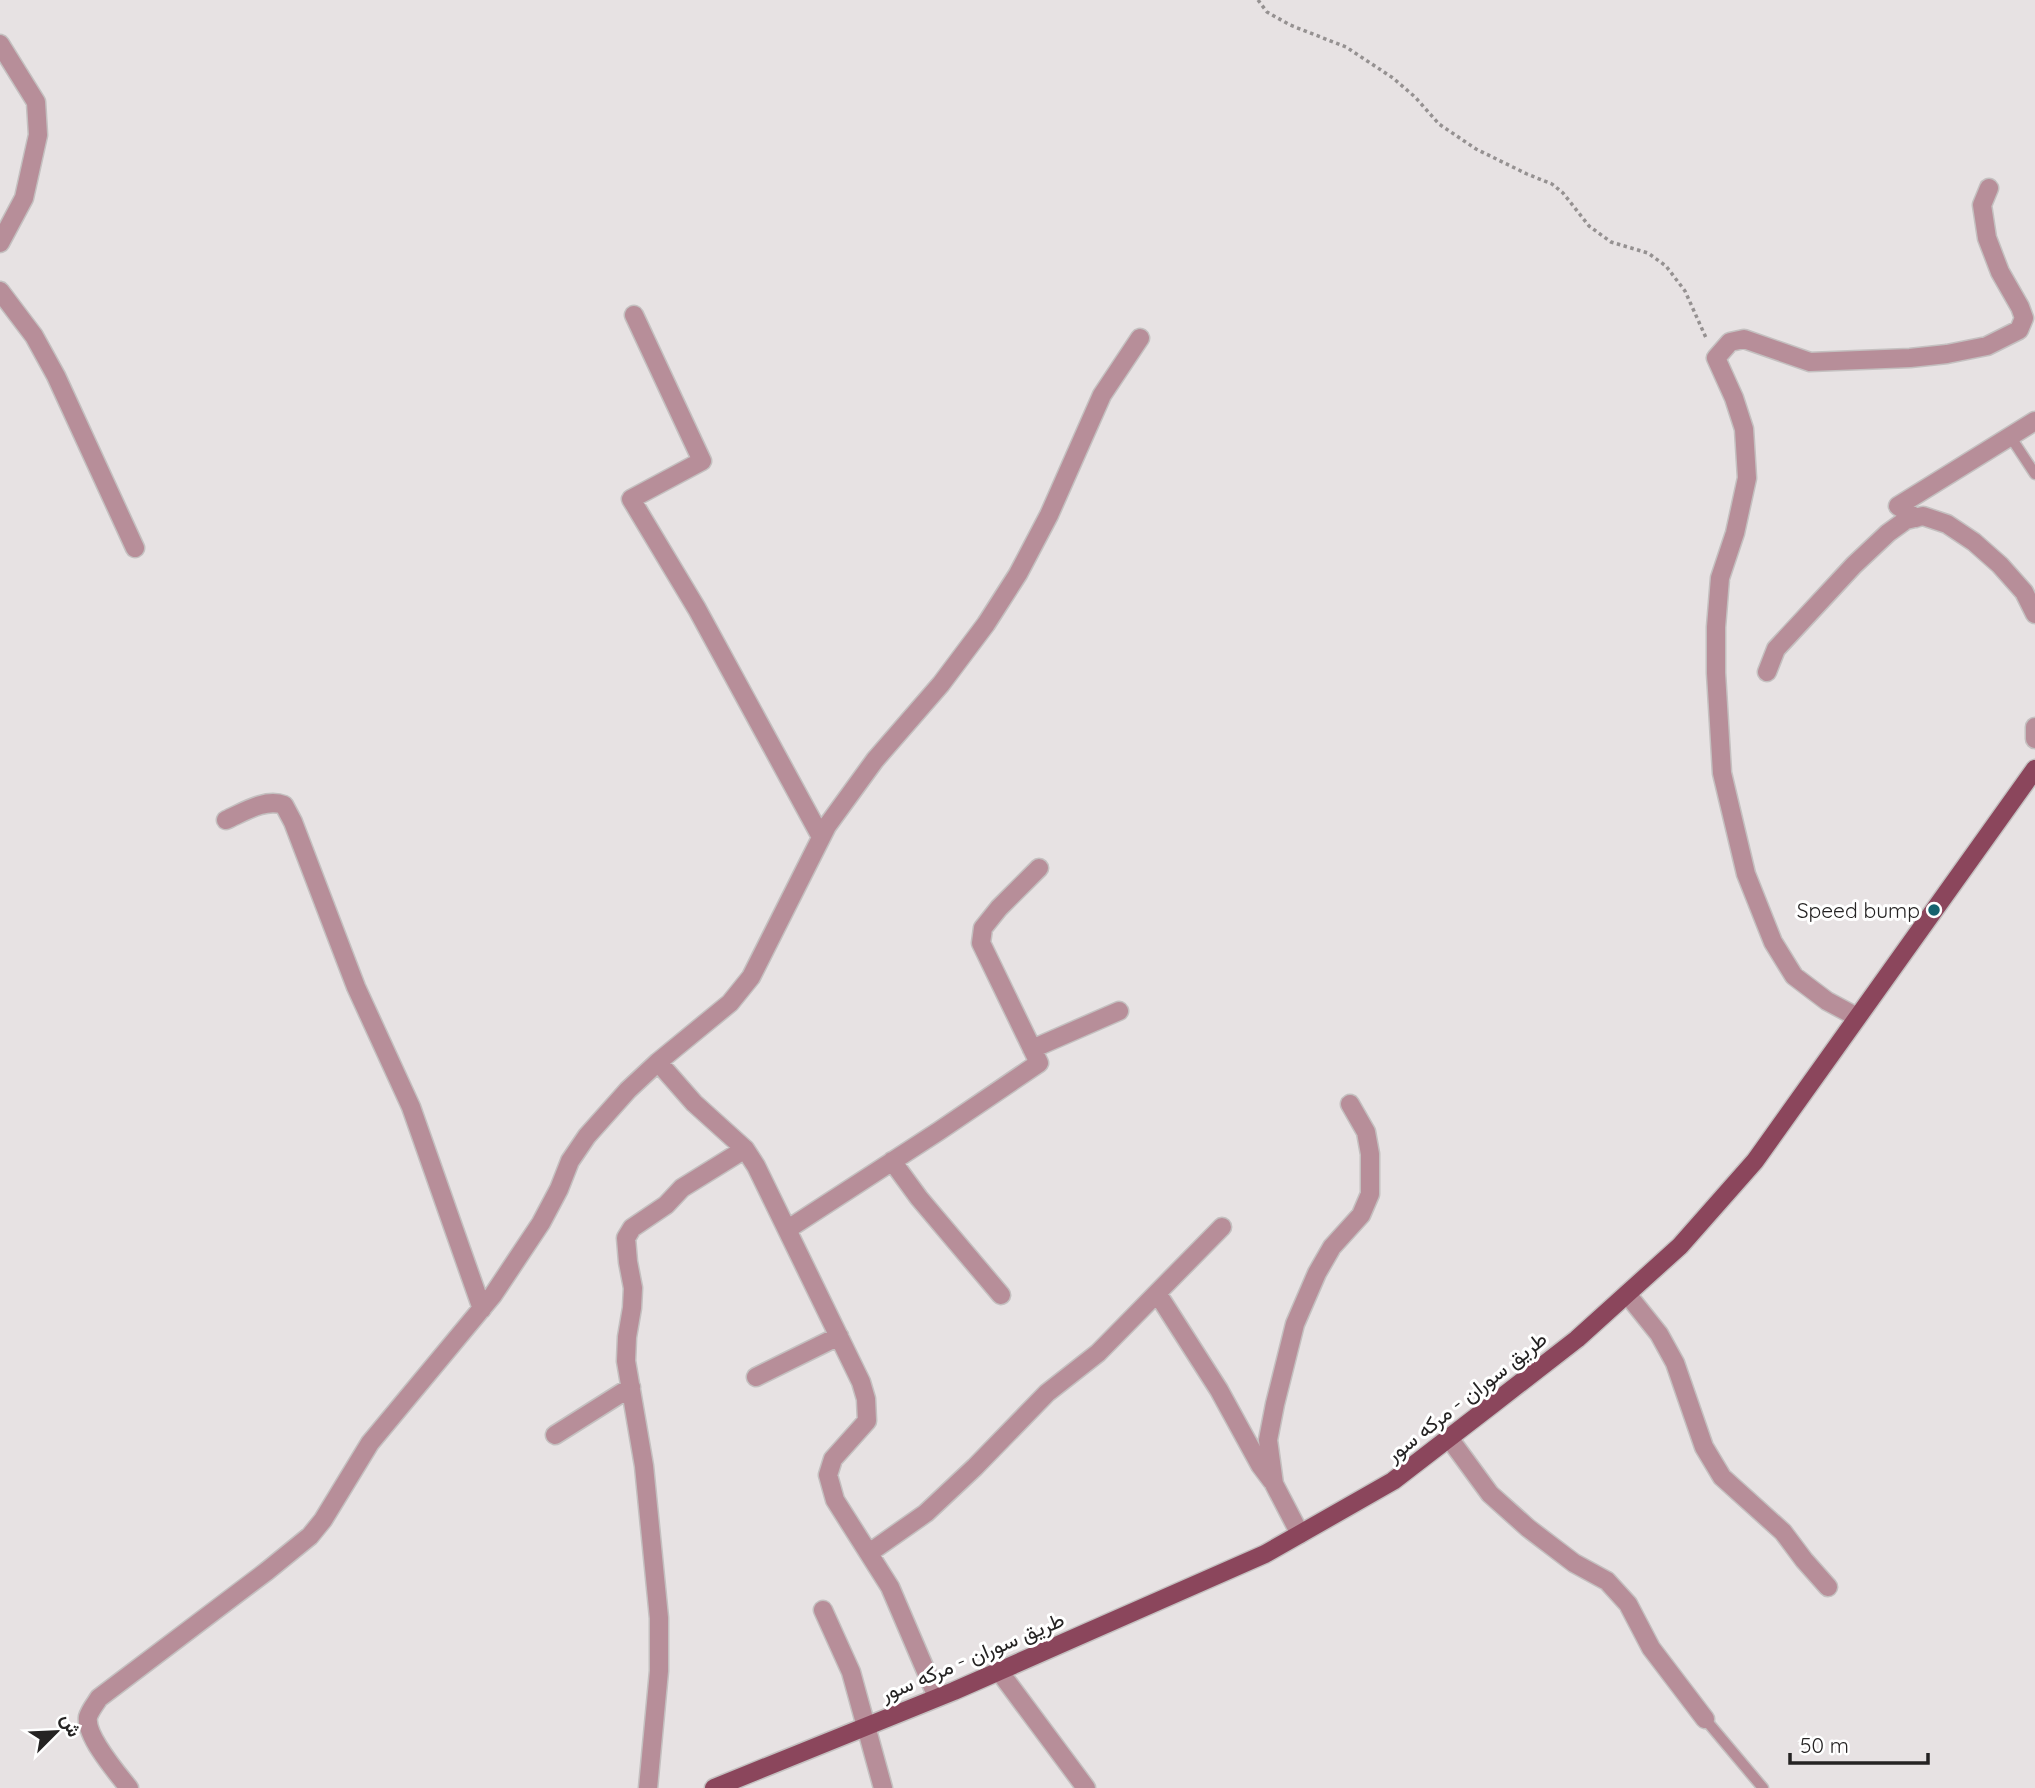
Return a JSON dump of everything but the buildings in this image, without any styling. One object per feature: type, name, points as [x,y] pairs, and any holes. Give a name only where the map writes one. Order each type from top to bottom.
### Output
[{"type":"main road","name":"طريق سوران - مركه سور","points":[[713,1788],[999,1671],[1265,1554],[1393,1481],[1449,1438],[1577,1339],[1627,1294],[1679,1246],[1755,1161],[2035,769]]},
{"type":"street","points":[[0,44],[36,102],[38,135],[24,198],[0,243]]},
{"type":"street","points":[[1857,1017],[1827,1002],[1794,976],[1773,942],[1746,874],[1722,773],[1716,673],[1720,578],[1735,533],[1747,478],[1744,429],[1716,358],[1730,342],[1744,339],[1810,362],[1934,356],[1987,346],[2019,330],[2024,318],[2021,307],[2000,271],[1987,238],[1982,205],[1989,188]]},
{"type":"street","points":[[0,291],[34,336],[135,548]]},
{"type":"street","points":[[634,315],[702,461],[631,499],[697,609],[821,837]]},
{"type":"street","points":[[129,1788],[111,1766],[88,1726],[89,1714],[99,1698],[310,1536],[323,1520],[370,1443],[494,1295],[541,1223],[570,1161],[587,1136],[657,1062],[730,1003],[751,976],[827,825],[875,760],[948,674],[986,624],[1018,574],[1049,514],[1102,395],[1140,338]]},
{"type":"street","points":[[1916,518],[1898,506],[2035,421]]},
{"type":"street","points":[[1767,672],[1776,649],[1854,565],[1906,520],[1923,516],[1947,524],[1974,542],[2024,592],[2035,614]]},
{"type":"street","points":[[2035,727],[2035,739]]},
{"type":"street","points":[[226,820],[267,802],[284,805],[289,813],[356,987],[411,1107],[482,1309]]},
{"type":"street","points":[[788,1229],[1038,1063],[981,943],[983,928],[1039,868]]},
{"type":"street","points":[[1032,1049],[1119,1011]]},
{"type":"street","points":[[657,1062],[694,1103],[745,1149],[756,1166],[861,1382],[866,1399],[867,1421],[833,1459],[828,1475],[835,1500],[890,1587],[937,1697]]},
{"type":"street","points":[[1274,1484],[1268,1440],[1295,1324],[1317,1273],[1332,1247],[1360,1216],[1370,1194],[1370,1154],[1366,1132],[1350,1104]]},
{"type":"street","points":[[649,1788],[659,1671],[659,1618],[644,1466],[626,1361],[633,1288],[626,1238],[632,1228],[666,1205],[682,1188],[745,1149]]},
{"type":"street","points":[[892,1161],[919,1198],[1001,1295]]},
{"type":"street","points":[[869,1553],[926,1513],[1048,1393],[1098,1353],[1222,1227]]},
{"type":"street","points":[[1157,1293],[1219,1390],[1300,1534]]},
{"type":"street","points":[[1627,1294],[1659,1334],[1675,1363],[1704,1447],[1722,1477],[1783,1532],[1828,1587]]},
{"type":"street","points":[[756,1377],[839,1335]]},
{"type":"street","points":[[555,1435],[631,1387]]},
{"type":"street","points":[[1449,1438],[1490,1494],[1565,1556],[1607,1581],[1628,1604],[1651,1648],[1705,1719]]},
{"type":"street","points":[[824,1610],[851,1672],[883,1788]]},
{"type":"street","points":[[999,1671],[1086,1788]]},
{"type":"lane","points":[[2010,436],[2035,474]]},
{"type":"lane","points":[[1705,1719],[1763,1788]]},
{"type":"path","points":[[1258,0],[1267,12],[1290,25],[1346,47],[1393,78],[1415,97],[1439,124],[1476,149],[1552,184],[1563,192],[1589,226],[1611,242],[1648,253],[1666,266],[1685,291],[1716,358]]},
{"type":"place","name":"Speed bump","points":[[1934,910]]}]
